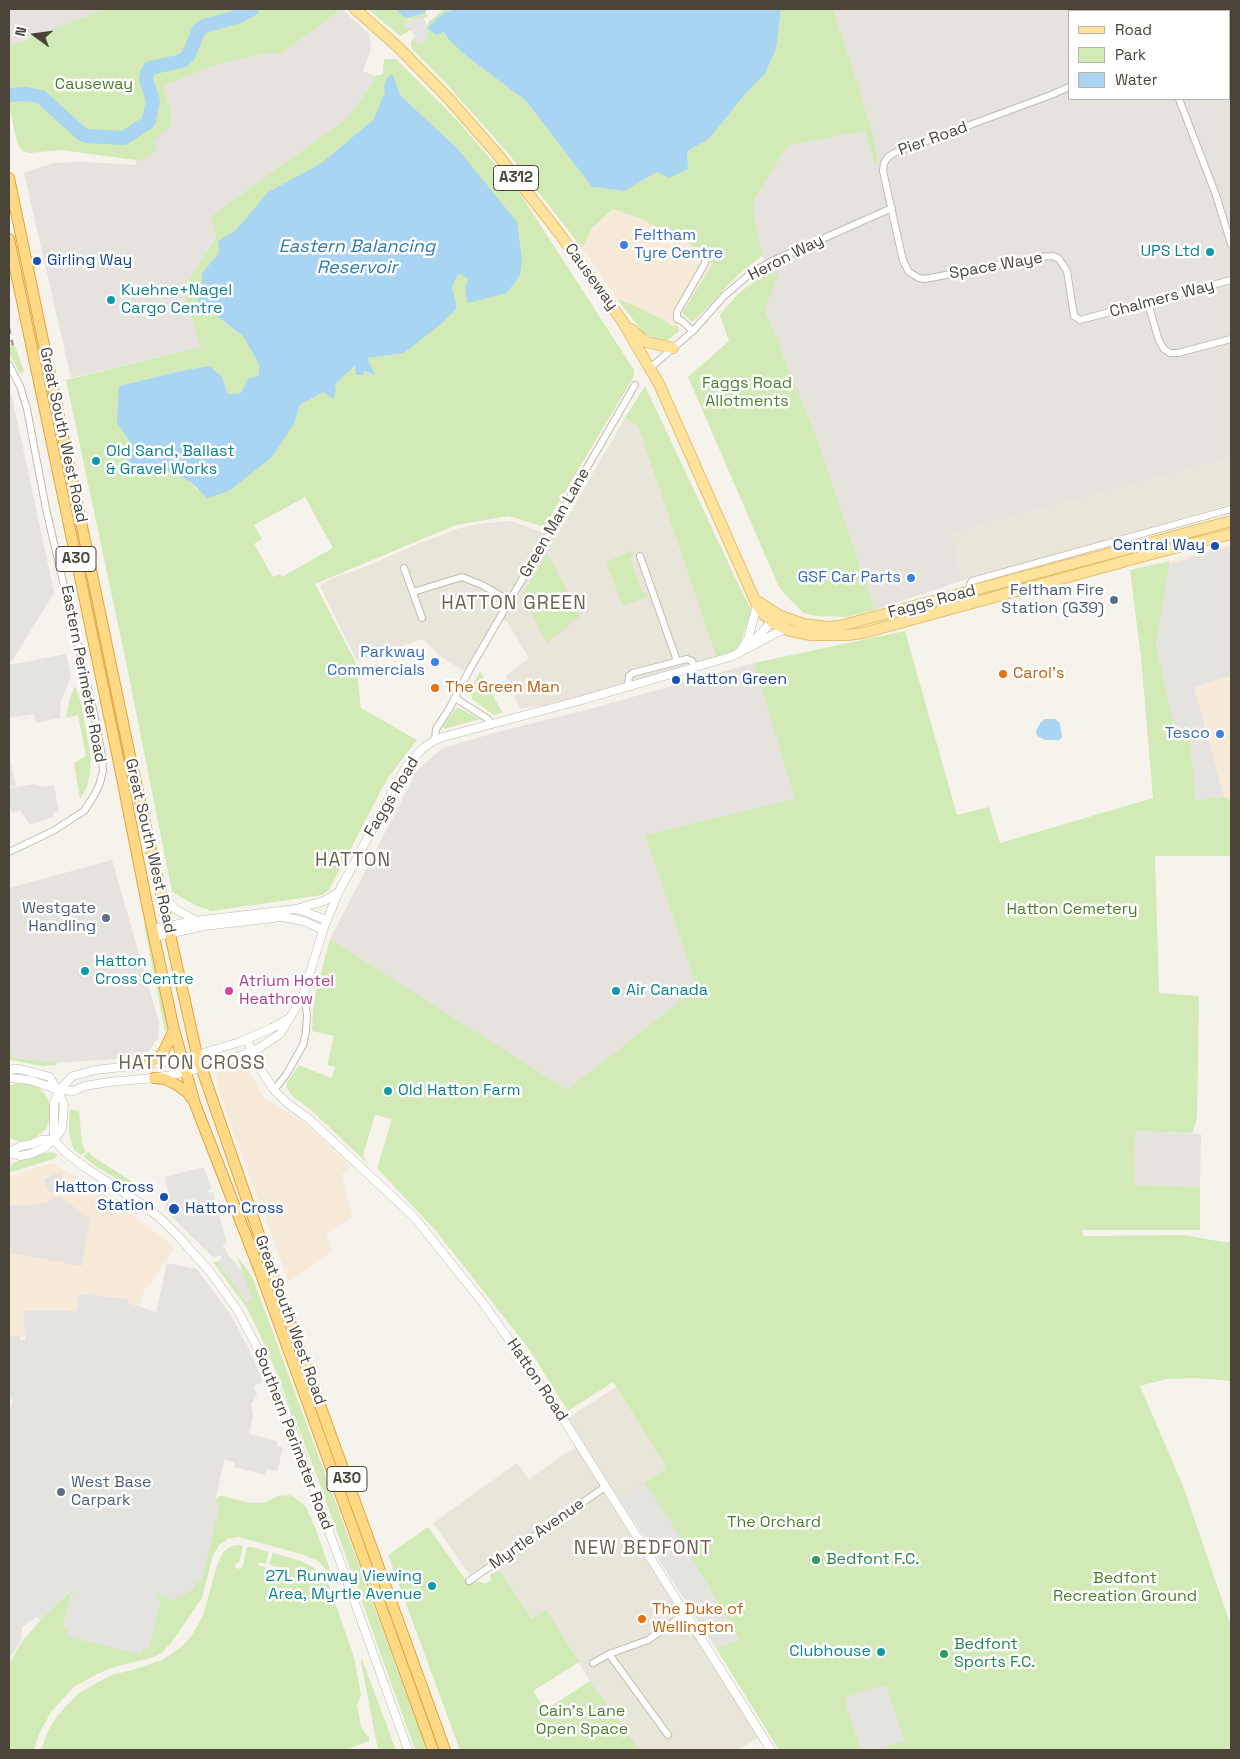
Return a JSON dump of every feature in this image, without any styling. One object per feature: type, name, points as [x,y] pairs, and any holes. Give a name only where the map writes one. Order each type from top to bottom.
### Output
[{"type":"highway","name":"Great South West Road","points":[[9,178],[128,746],[161,891],[172,928],[202,1053],[202,1068],[269,1263],[445,1750]]},
{"type":"highway","name":"Great South West Road","points":[[9,239],[118,758],[174,1030],[178,1059],[260,1274],[433,1750]]},
{"type":"highway","points":[[147,1065],[163,1053],[174,1030]]},
{"type":"highway","points":[[154,1078],[165,1079],[180,1087],[188,1093],[196,1104]]},
{"type":"main road","name":"Causeway","points":[[355,9],[398,47],[448,98],[498,155],[559,233],[621,319],[659,384],[755,600],[787,630]]},
{"type":"main road","points":[[621,319],[646,342],[673,348]]},
{"type":"main road","name":"Faggs Road","points":[[774,618],[814,626],[840,626],[1231,521]]},
{"type":"main road","name":"Faggs Road","points":[[787,630],[811,635],[847,636],[889,627],[1159,552],[1231,534]]},
{"type":"street","name":"Pier Road","points":[[914,276],[903,262],[883,171],[884,162],[894,153],[1051,96],[1068,88]]},
{"type":"street","points":[[1179,100],[1216,195],[1231,244]]},
{"type":"street","name":"Heron Way","points":[[650,368],[693,331],[724,296],[751,273],[770,262],[892,208]]},
{"type":"street","points":[[693,331],[677,319],[677,312],[704,266],[707,256]]},
{"type":"street","name":"Space Waye","points":[[914,276],[924,279],[1053,256],[1059,259],[1066,272],[1074,316],[1080,320],[1092,318]]},
{"type":"street","name":"Chalmers Way","points":[[1092,318],[1231,280]]},
{"type":"street","points":[[1148,303],[1159,341],[1164,349],[1170,353],[1178,353],[1231,340]]},
{"type":"street","name":"Eastern Perimeter Road","points":[[9,365],[20,386],[27,409],[46,510],[60,562],[102,756],[100,783],[84,811],[53,831],[9,852]]},
{"type":"street","name":"Green Man Lane","points":[[435,740],[436,730],[635,385]]},
{"type":"street","points":[[972,604],[969,592],[972,581],[1231,509]]},
{"type":"street","points":[[640,556],[677,661]]},
{"type":"street","points":[[404,568],[422,618]]},
{"type":"street","points":[[413,592],[462,577],[482,585],[510,601]]},
{"type":"street","points":[[738,654],[748,639],[755,600]]},
{"type":"street","points":[[746,650],[774,618]]},
{"type":"street","name":"Faggs Road","points":[[59,1090],[73,1091],[85,1086],[154,1078],[202,1068],[252,1052],[280,1034],[304,993],[322,930],[338,894],[406,767],[422,749],[435,740],[628,687],[738,654],[775,634],[787,630]]},
{"type":"street","points":[[628,687],[629,676],[633,674],[690,659],[694,662],[695,667]]},
{"type":"street","points":[[455,698],[488,719],[491,724]]},
{"type":"street","points":[[161,891],[175,909],[195,920]]},
{"type":"street","points":[[153,933],[195,920],[296,909],[324,901],[338,894]]},
{"type":"street","points":[[296,909],[326,920]]},
{"type":"street","points":[[172,928],[282,917],[304,921],[322,930]]},
{"type":"street","points":[[274,1090],[286,1075],[302,1045],[306,1032],[307,1015],[304,993]]},
{"type":"street","name":"Faggs Road","points":[[59,1090],[67,1081],[82,1073],[147,1065],[202,1053],[247,1039],[272,1028],[291,1016]]},
{"type":"street","name":"Hatton Road","points":[[247,1039],[256,1062],[274,1090],[399,1203],[437,1245],[514,1345],[550,1398],[771,1750]]},
{"type":"street","points":[[9,1071],[20,1069],[50,1077],[59,1090]]},
{"type":"street","points":[[9,1078],[30,1080],[59,1090]]},
{"type":"street","points":[[9,1153],[21,1146],[41,1140],[54,1140],[54,1103],[59,1090]]},
{"type":"street","name":"Southern Perimeter Road","points":[[54,1140],[65,1152],[86,1168],[158,1216],[221,1286],[243,1319],[286,1412],[408,1750]]},
{"type":"street","name":"Myrtle Avenue","points":[[469,1582],[605,1487]]},
{"type":"street","points":[[593,1663],[609,1654],[648,1640],[685,1614]]},
{"type":"street","points":[[609,1654],[668,1735]]},
{"type":"shaded area","points":[[9,9],[105,9],[9,46]]},
{"type":"shaded area","points":[[342,9],[368,33],[371,42],[370,52],[363,71],[375,76],[366,93],[346,119],[211,216],[216,236],[183,289],[201,347],[71,378],[24,173],[53,163],[86,162],[135,165],[137,159],[153,141],[171,108],[162,87],[214,65],[265,53],[282,53]]},
{"type":"shaded area","points":[[833,9],[1231,9],[1231,458],[953,533],[961,581],[875,610],[818,441],[765,310],[777,274],[770,269],[762,256],[753,208],[755,199],[786,148],[790,145],[865,131],[874,162],[872,130]]},
{"type":"shaded area","points":[[410,18],[424,18],[429,36],[421,45],[412,39],[415,35],[404,24]]},
{"type":"shaded area","points":[[613,209],[639,218],[710,255],[713,265],[682,313],[686,318],[678,327],[669,325],[638,307],[617,299],[582,248],[592,228]]},
{"type":"shaded area","points":[[9,391],[12,397],[54,593],[12,661],[9,662]]},
{"type":"shaded area","points":[[625,418],[638,426],[717,661],[582,700],[520,709],[506,676],[529,658],[507,622],[496,617],[464,671],[440,656],[423,639],[357,661],[320,586],[332,578],[362,568],[413,546],[457,529],[478,524],[511,521],[555,539]]},
{"type":"shaded area","points":[[1231,458],[1231,504],[961,581],[953,533]]},
{"type":"shaded area","points":[[1231,544],[1231,799],[1224,797],[1156,644],[1170,561]]},
{"type":"shaded area","points":[[1231,546],[1231,676],[1194,687],[1224,797],[1196,800],[1190,737],[1177,740],[1156,644],[1170,564]]},
{"type":"shaded area","points":[[66,654],[71,676],[61,701],[60,718],[36,723],[34,714],[9,718],[9,665]]},
{"type":"shaded area","points":[[754,663],[796,800],[645,835],[697,988],[567,1091],[330,939],[417,771],[443,748]]},
{"type":"shaded area","points":[[9,754],[16,786],[10,788],[34,784],[43,787],[54,785],[59,811],[53,812],[53,817],[30,825],[20,810],[13,813],[9,807]]},
{"type":"shaded area","name":"Hatton Cross Centre","points":[[112,860],[159,1023],[158,1038],[149,1051],[133,1058],[52,1063],[13,1058],[9,1041],[9,888]]},
{"type":"shaded area","points":[[242,1066],[248,1069],[264,1098],[306,1124],[352,1166],[342,1174],[352,1218],[326,1234],[332,1251],[289,1282],[230,1123],[216,1078],[218,1072]]},
{"type":"shaded area","points":[[1135,1131],[1201,1134],[1200,1187],[1134,1185]]},
{"type":"shaded area","points":[[52,1163],[109,1197],[174,1249],[143,1293],[139,1306],[128,1303],[76,1312],[25,1311],[25,1336],[9,1336],[9,1179],[10,1176]]},
{"type":"shaded area","points":[[204,1167],[211,1188],[207,1193],[213,1192],[227,1244],[223,1245],[223,1247],[242,1271],[253,1300],[247,1302],[217,1262],[222,1258],[219,1255],[214,1258],[164,1209],[169,1194],[165,1177]]},
{"type":"shaded area","points":[[60,1172],[65,1184],[49,1193],[44,1179]]},
{"type":"shaded area","points":[[59,1196],[90,1219],[82,1266],[9,1253],[9,1205],[32,1205]]},
{"type":"shaded area","points":[[167,1263],[197,1269],[231,1315],[249,1349],[263,1382],[254,1386],[257,1396],[251,1404],[253,1416],[249,1434],[277,1441],[277,1446],[283,1448],[277,1472],[267,1469],[265,1475],[234,1467],[235,1462],[224,1460],[215,1502],[220,1504],[201,1582],[196,1581],[194,1589],[182,1596],[177,1595],[176,1600],[158,1595],[159,1590],[157,1590],[156,1598],[161,1599],[149,1649],[144,1647],[141,1654],[67,1637],[68,1629],[63,1628],[71,1594],[76,1594],[72,1590],[40,1620],[36,1617],[22,1627],[21,1641],[9,1659],[9,1411],[13,1400],[9,1397],[9,1336],[20,1336],[20,1340],[25,1340],[24,1311],[76,1311],[79,1294],[127,1299],[128,1303],[156,1312]]},
{"type":"shaded area","points":[[616,1387],[668,1469],[620,1499],[709,1653],[762,1735],[738,1750],[640,1750],[590,1681],[546,1609],[532,1619],[492,1560],[470,1575],[433,1523],[517,1463],[529,1479],[581,1443],[566,1419]]},
{"type":"shaded area","points":[[645,1483],[672,1524],[740,1640],[716,1648],[620,1499]]},
{"type":"shaded area","points":[[886,1685],[905,1741],[877,1750],[861,1750],[845,1703],[847,1697],[874,1687],[876,1689]]},
{"type":"green space","name":"Causeway","points":[[105,9],[342,9],[282,53],[265,53],[214,65],[162,87],[171,108],[171,125],[153,141],[157,148],[143,161],[61,150],[30,153],[22,151],[17,142],[9,105],[9,46]]},
{"type":"green space","points":[[368,9],[400,9],[407,14],[424,10],[428,16],[424,18],[409,18],[404,24],[411,30],[400,36]]},
{"type":"green space","points":[[444,9],[457,9],[443,13],[427,28],[436,35],[444,32],[448,39],[465,55],[526,101],[592,187],[623,191],[709,139],[747,92],[765,74],[776,49],[781,9],[833,9],[872,130],[878,165],[874,162],[865,131],[790,145],[786,148],[755,199],[753,208],[762,256],[739,274],[694,321],[691,321],[682,313],[712,265],[710,255],[639,218],[613,209],[592,228],[582,248],[508,153],[443,80],[412,49],[412,39],[421,45],[429,36],[425,27]]},
{"type":"green space","points":[[384,59],[396,59],[458,121],[521,195],[634,370],[634,376],[544,527],[509,516],[456,525],[315,584],[356,663],[361,708],[417,740],[387,779],[329,890],[322,895],[212,911],[197,906],[172,892],[126,662],[66,380],[201,347],[183,289],[216,237],[211,216],[346,119],[366,93],[375,76],[383,74]],"holes":[[[393,74],[400,95],[457,148],[522,261],[520,275],[507,293],[458,274],[452,287],[457,308],[404,353],[366,358],[374,375],[356,366],[323,392],[300,405],[294,424],[197,490],[191,482],[151,463],[125,469],[133,446],[120,386],[210,366],[222,377],[228,394],[241,393],[248,380],[259,375],[259,364],[243,336],[197,301],[202,287],[202,273],[219,253],[218,241],[236,230],[268,192],[320,164],[373,120]],[[305,497],[333,548],[282,577],[280,574],[273,577],[254,544],[262,539],[254,525]]]},
{"type":"green space","name":"Faggs Road Allotments","points":[[770,269],[778,274],[765,310],[818,441],[875,610],[846,617],[815,616],[804,613],[779,587],[688,377],[729,341],[720,315],[737,295]]},
{"type":"green space","points":[[617,299],[638,307],[669,323],[669,325],[678,327],[679,331],[665,341],[655,339],[643,332]]},
{"type":"green space","points":[[15,346],[24,371],[20,374],[9,352],[9,347]]},
{"type":"green space","points":[[645,386],[751,611],[740,644],[733,652],[716,657],[638,426],[625,418]]},
{"type":"green space","points":[[632,551],[633,555],[630,559],[642,591],[648,597],[623,606],[606,562]]},
{"type":"green space","points":[[547,553],[580,616],[547,643],[522,596]]},
{"type":"green space","points":[[1170,561],[1156,644],[1177,739],[1190,737],[1196,800],[1224,797],[1231,799],[1231,856],[1155,856],[1159,993],[1199,996],[1197,1119],[1192,1133],[1135,1131],[1134,1185],[1200,1187],[1200,1230],[1082,1230],[1084,1236],[1184,1235],[1231,1242],[1231,1381],[1193,1378],[1166,1379],[1140,1386],[1183,1486],[1231,1626],[1231,1750],[779,1750],[620,1499],[667,1468],[613,1382],[568,1411],[529,1349],[436,1231],[377,1168],[392,1119],[375,1115],[363,1155],[367,1163],[311,1110],[292,1096],[287,1088],[287,1082],[299,1065],[331,1078],[336,1067],[327,1065],[334,1036],[312,1031],[317,987],[330,939],[567,1090],[697,988],[645,835],[795,799],[754,663],[905,631],[957,815],[989,807],[1000,843],[1153,798],[1141,657],[1130,570]]},
{"type":"green space","points":[[480,671],[502,713],[494,715],[472,699],[472,687]]},
{"type":"green space","points":[[75,686],[81,702],[91,759],[87,787],[80,799],[74,763],[86,756],[78,715],[66,718],[70,698]]},
{"type":"green space","points":[[456,708],[480,719],[444,729],[443,726]]},
{"type":"green space","points":[[146,923],[167,1024],[168,1030],[165,1031],[144,924]]},
{"type":"green space","points":[[9,1041],[13,1058],[57,1063],[57,1065],[42,1066],[9,1059]]},
{"type":"green space","points":[[16,1083],[27,1083],[38,1087],[47,1097],[50,1106],[50,1119],[45,1130],[35,1138],[26,1141],[16,1141],[9,1138],[9,1086]]},
{"type":"green space","points":[[71,1109],[79,1111],[82,1143],[86,1152],[81,1155],[74,1150],[69,1134],[69,1115]]},
{"type":"green space","points":[[88,1151],[92,1156],[139,1186],[136,1189],[132,1188],[97,1167],[84,1157]]},
{"type":"green space","points":[[51,1152],[57,1154],[56,1158],[9,1173],[11,1165],[16,1161]]},
{"type":"green space","points":[[237,1256],[252,1276],[427,1750],[415,1750],[317,1476],[267,1350],[247,1308],[213,1262],[217,1262],[221,1266],[247,1302],[252,1300]]},
{"type":"green space","points":[[289,1495],[306,1507],[332,1576],[318,1561],[304,1555],[239,1537],[228,1539],[219,1545],[213,1555],[202,1598],[171,1643],[161,1653],[154,1657],[114,1667],[74,1687],[51,1712],[39,1734],[34,1750],[9,1750],[9,1664],[21,1643],[49,1610],[73,1590],[76,1594],[71,1594],[63,1628],[142,1649],[144,1647],[149,1648],[161,1599],[155,1598],[157,1590],[159,1590],[158,1595],[176,1600],[177,1594],[196,1581],[201,1582],[219,1503],[214,1502],[216,1499],[223,1496],[245,1502],[259,1503],[278,1496]]},
{"type":"green space","name":"Cain's Lane Open Space","points":[[428,1527],[467,1582],[481,1582],[485,1584],[491,1580],[490,1575],[499,1570],[532,1619],[546,1609],[579,1662],[533,1691],[545,1710],[590,1681],[640,1750],[460,1750],[388,1555]]},
{"type":"green space","points":[[237,1545],[243,1546],[239,1563],[236,1563],[235,1568],[241,1569],[247,1547],[252,1547],[269,1552],[266,1563],[258,1563],[258,1565],[265,1567],[264,1575],[266,1576],[268,1568],[276,1570],[277,1567],[269,1564],[273,1553],[301,1561],[313,1567],[328,1583],[354,1657],[361,1695],[357,1705],[361,1727],[369,1736],[369,1741],[346,1750],[41,1750],[48,1731],[57,1716],[79,1693],[111,1675],[162,1660],[183,1646],[192,1635],[204,1613],[216,1568],[223,1552]]},
{"type":"green space","points":[[362,1659],[396,1750],[378,1750],[361,1662]]},
{"type":"water","points":[[457,9],[781,9],[776,49],[765,74],[747,92],[709,139],[687,151],[688,169],[669,178],[657,172],[624,191],[592,187],[526,101],[465,55],[448,39],[444,32],[436,35],[427,28],[443,13]]},
{"type":"water","name":"Eastern Balancing Reservoir","points":[[393,74],[400,95],[457,148],[517,222],[522,261],[520,275],[507,293],[468,303],[465,291],[468,278],[458,274],[452,287],[457,308],[441,324],[404,353],[367,358],[375,375],[364,371],[363,375],[356,375],[355,366],[335,384],[336,391],[333,399],[323,392],[300,405],[294,424],[272,457],[229,491],[207,498],[191,482],[151,463],[124,469],[133,446],[117,423],[119,386],[210,366],[222,377],[228,394],[241,393],[248,379],[259,375],[259,364],[243,336],[197,301],[202,287],[202,273],[219,253],[218,241],[236,230],[268,192],[320,164],[373,120],[385,92],[384,85],[388,77]]},
{"type":"water","points":[[1045,719],[1055,719],[1060,723],[1062,737],[1059,740],[1045,740],[1037,736],[1036,731]]},
{"type":"waterway","points":[[9,95],[26,94],[41,97],[82,134],[87,136],[124,138],[149,120],[153,101],[146,79],[150,68],[182,61],[188,56],[199,30],[204,26],[237,17],[252,9]]},
{"type":"waterway","points":[[402,9],[407,13],[422,9]]},
{"type":"railway","points":[[9,328],[13,346]]},
{"type":"place","name":"Feltham Tyre Centre","points":[[624,245]]},
{"type":"place","name":"UPS Ltd","points":[[1210,252]]},
{"type":"place","name":"Girling Way","points":[[37,261]]},
{"type":"place","name":"Kuehne+Nagel Cargo Centre","points":[[111,300]]},
{"type":"place","name":"Old Sand, Ballast & Gravel Works","points":[[96,461]]},
{"type":"place","name":"Central Way","points":[[1215,546]]},
{"type":"place","name":"GSF Car Parts","points":[[911,578]]},
{"type":"place","name":"Feltham Fire Station (G39)","points":[[1114,600]]},
{"type":"place","name":"Parkway Commercials","points":[[435,662]]},
{"type":"place","name":"Carol's","points":[[1003,674]]},
{"type":"place","name":"Hatton Green","points":[[676,680]]},
{"type":"place","name":"The Green Man","points":[[435,688]]},
{"type":"place","name":"Tesco","points":[[1220,734]]},
{"type":"place","name":"Westgate Handling","points":[[106,918]]},
{"type":"place","name":"Hatton Cross Centre","points":[[85,971]]},
{"type":"place","name":"Atrium Hotel Heathrow","points":[[229,991]]},
{"type":"place","name":"Air Canada","points":[[616,991]]},
{"type":"place","name":"Old Hatton Farm","points":[[388,1091]]},
{"type":"place","name":"Hatton Cross Station","points":[[164,1197]]},
{"type":"place","name":"Hatton Cross","points":[[174,1209]]},
{"type":"place","name":"West Base Carpark","points":[[61,1492]]},
{"type":"place","name":"Bedfont F.C.","points":[[816,1560]]},
{"type":"place","name":"27L Runway Viewing Area, Myrtle Avenue","points":[[432,1586]]},
{"type":"place","name":"The Duke of Wellington","points":[[642,1619]]},
{"type":"place","name":"Clubhouse","points":[[881,1652]]},
{"type":"place","name":"Bedfont Sports F.C.","points":[[944,1654]]},
{"type":"district","name":"HATTON GREEN","points":[[514,604]]},
{"type":"district","name":"HATTON","points":[[353,861]]},
{"type":"district","name":"HATTON CROSS","points":[[192,1064]]},
{"type":"district","name":"NEW BEDFONT","points":[[643,1549]]},
{"type":"park label","name":"Hatton Cemetery","points":[[1072,910]]},
{"type":"park label","name":"The Orchard","points":[[774,1523]]},
{"type":"park label","name":"Bedfont Recreation Ground","points":[[1125,1588]]}]
